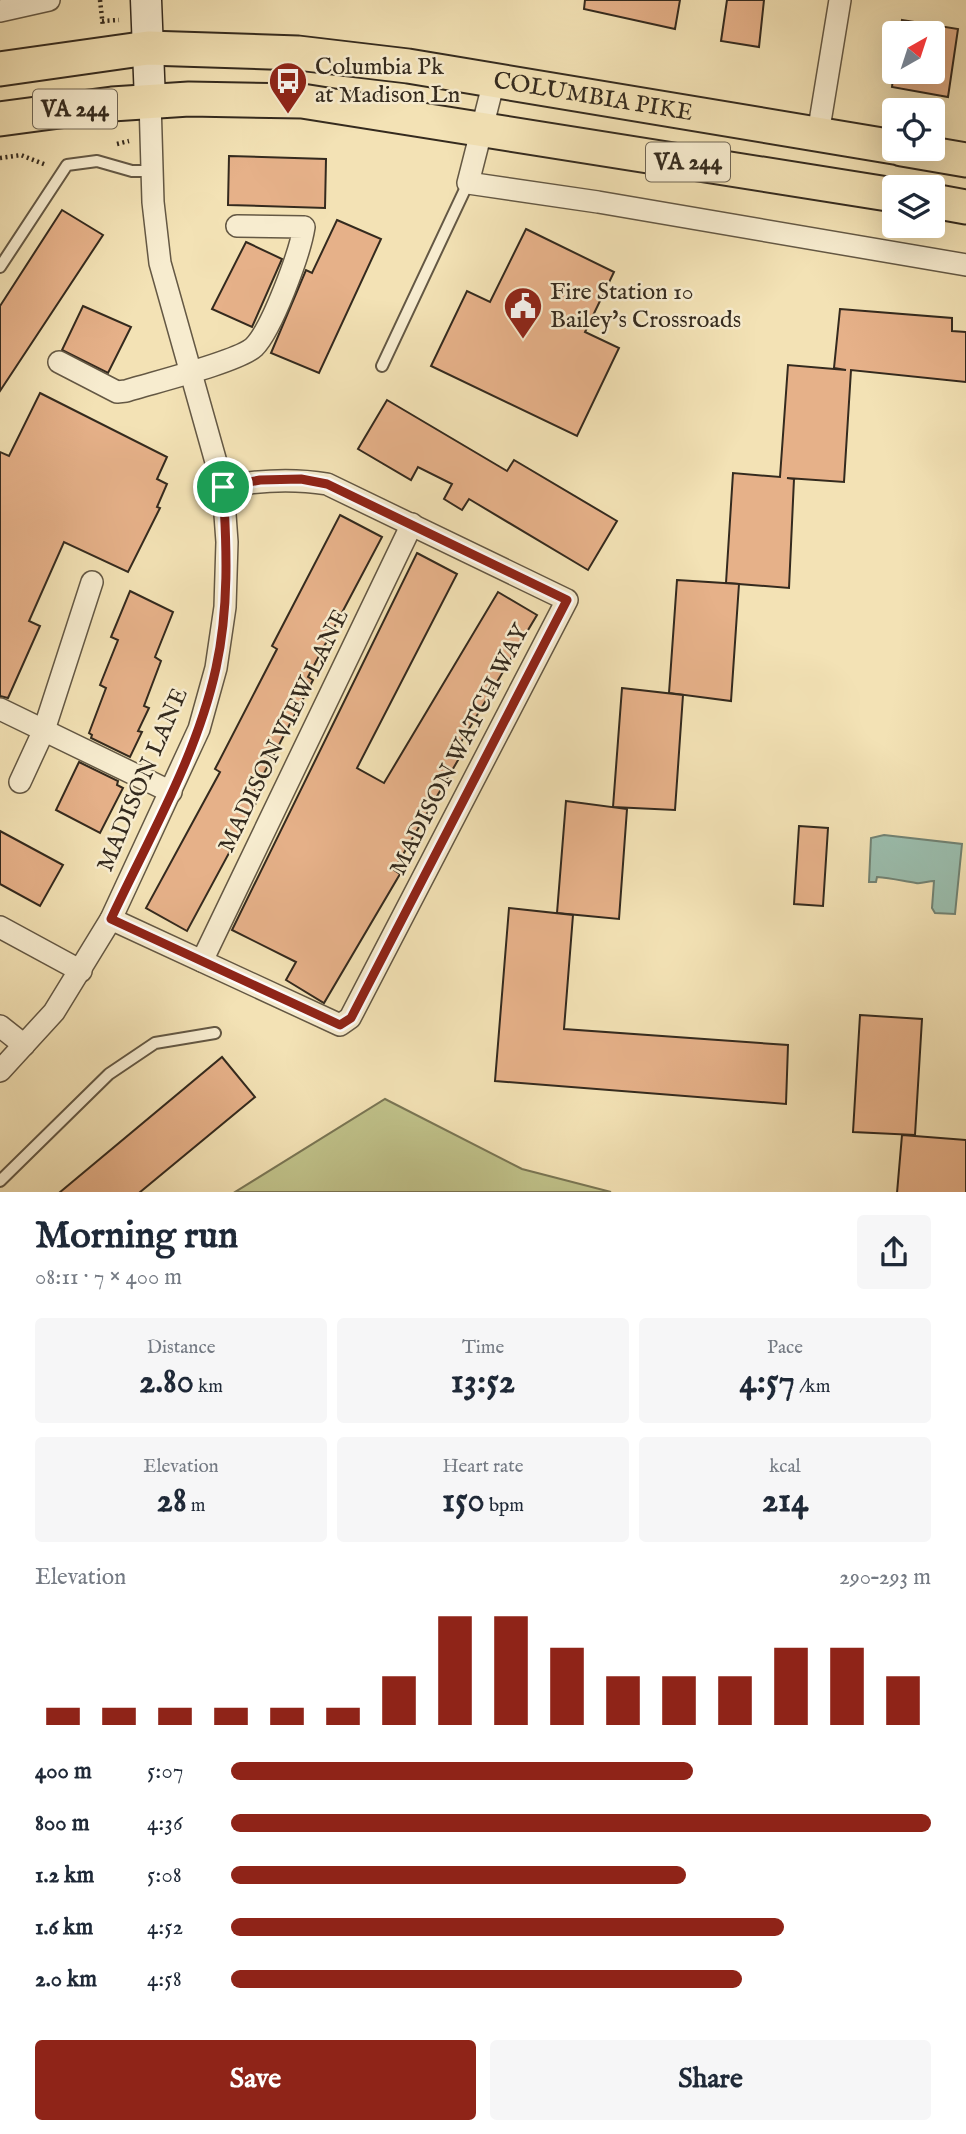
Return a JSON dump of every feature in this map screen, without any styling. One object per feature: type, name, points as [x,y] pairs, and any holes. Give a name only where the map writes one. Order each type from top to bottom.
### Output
[{"type":"main road","name":"COLUMBIA PIKE","points":[[0,69],[148,48],[298,53],[408,66],[882,145]]},
{"type":"main road","name":"COLUMBIA PIKE","points":[[0,118],[150,101],[207,98],[302,101],[882,193]]},
{"type":"main road","points":[[945,156],[966,160]]},
{"type":"main road","points":[[945,203],[966,207]]},
{"type":"street","points":[[0,11],[49,0]]},
{"type":"street","points":[[146,0],[150,101]]},
{"type":"street","points":[[818,134],[840,0]]},
{"type":"street","points":[[494,80],[468,183],[598,202],[966,265]]},
{"type":"street","name":"MADISON LANE","points":[[0,1071],[54,1012],[82,971],[111,919],[199,729],[216,668],[225,607],[227,542],[223,487],[160,263],[152,171],[150,101]]},
{"type":"street","points":[[58,362],[117,392],[229,360],[253,348],[300,253],[304,227],[237,226]]},
{"type":"street","name":"MADISON WATCH WAY","points":[[111,919],[340,1025],[351,1018],[567,600],[327,484],[301,479],[260,480],[223,487]]},
{"type":"street","name":"MADISON VIEW LANE","points":[[202,961],[412,524]]},
{"type":"street","points":[[20,782],[44,730],[92,582]]},
{"type":"street","points":[[0,709],[171,792]]},
{"type":"street","points":[[0,928],[82,971]]},
{"type":"street","points":[[0,1026],[24,1045]]},
{"type":"lane","points":[[0,267],[67,165],[97,161],[132,172],[152,171]]},
{"type":"lane","points":[[382,366],[468,183]]},
{"type":"lane","points":[[0,1181],[109,1074],[155,1043],[215,1032]]},
{"type":"green space","points":[[385,1099],[522,1169],[611,1192],[235,1192]]},
{"type":"shaded area","points":[[884,835],[962,844],[955,914],[935,913],[932,908],[934,881],[918,883],[877,877],[876,882],[869,882],[871,838]]},
{"type":"building","points":[[585,0],[680,0],[675,29],[584,9]]},
{"type":"building","points":[[727,0],[764,0],[759,47],[721,41]]},
{"type":"building","points":[[945,27],[958,29],[948,97],[892,87],[892,84],[945,84]]},
{"type":"building","points":[[229,156],[326,159],[325,208],[228,205]]},
{"type":"building","points":[[62,210],[103,235],[0,391],[0,306]]},
{"type":"building","points":[[337,220],[381,239],[319,373],[271,353],[306,270],[312,273]]},
{"type":"building","name":"Fire Station 10 Bailey's Crossroads","points":[[526,229],[614,272],[585,332],[619,348],[577,436],[431,366],[467,291],[490,302]]},
{"type":"building","points":[[246,242],[282,259],[252,327],[212,309]]},
{"type":"building","points":[[83,306],[131,327],[108,373],[62,350]]},
{"type":"building","points":[[840,309],[952,318],[952,331],[966,332],[966,382],[851,370],[844,482],[787,478],[794,479],[789,588],[726,583],[733,473],[780,477],[788,365],[846,370],[834,368]]},
{"type":"building","points":[[40,393],[167,457],[157,479],[167,484],[157,507],[160,508],[128,572],[64,542],[29,621],[40,626],[8,698],[0,696],[0,452],[9,456]]},
{"type":"building","points":[[387,400],[507,471],[514,460],[617,521],[588,570],[469,499],[462,510],[444,499],[452,484],[418,467],[411,480],[358,449]]},
{"type":"building","points":[[340,515],[382,537],[308,677],[313,680],[250,800],[256,803],[187,931],[146,908],[220,772],[215,769],[277,649],[272,646]]},
{"type":"building","points":[[417,553],[457,574],[357,768],[384,783],[498,592],[537,615],[455,752],[461,755],[394,870],[400,874],[324,1003],[286,980],[296,962],[232,930]]},
{"type":"building","points":[[677,580],[739,584],[731,701],[669,693]]},
{"type":"building","points":[[130,591],[173,612],[155,657],[161,661],[144,706],[149,708],[138,731],[142,732],[130,757],[91,738],[89,733],[106,688],[100,685],[118,640],[111,637]]},
{"type":"building","points":[[622,688],[683,695],[675,810],[613,807]]},
{"type":"building","points":[[79,762],[118,781],[117,785],[123,788],[100,833],[56,810]]},
{"type":"building","points":[[566,801],[627,809],[619,919],[557,913]]},
{"type":"building","points":[[799,826],[828,828],[823,906],[794,904]]},
{"type":"building","points":[[0,831],[63,865],[40,906],[0,884]]},
{"type":"building","points":[[509,908],[573,915],[564,1029],[788,1045],[786,1104],[495,1081]]},
{"type":"building","points":[[860,1015],[922,1019],[915,1135],[853,1132]]},
{"type":"building","points":[[222,1057],[255,1097],[140,1192],[60,1192]]},
{"type":"building","points":[[902,1135],[966,1140],[966,1192],[897,1192]]},
{"type":"place","name":"Columbia Pk at Madison Ln","points":[[288,115]]},
{"type":"place","name":"Fire Station 10 Bailey's Crossroads","points":[[523,340]]},
{"type":"route","points":[[301,479],[327,484],[567,600],[351,1018],[340,1025],[111,919],[199,729],[216,668],[225,607],[227,542],[223,487],[260,480],[301,479]]}]
